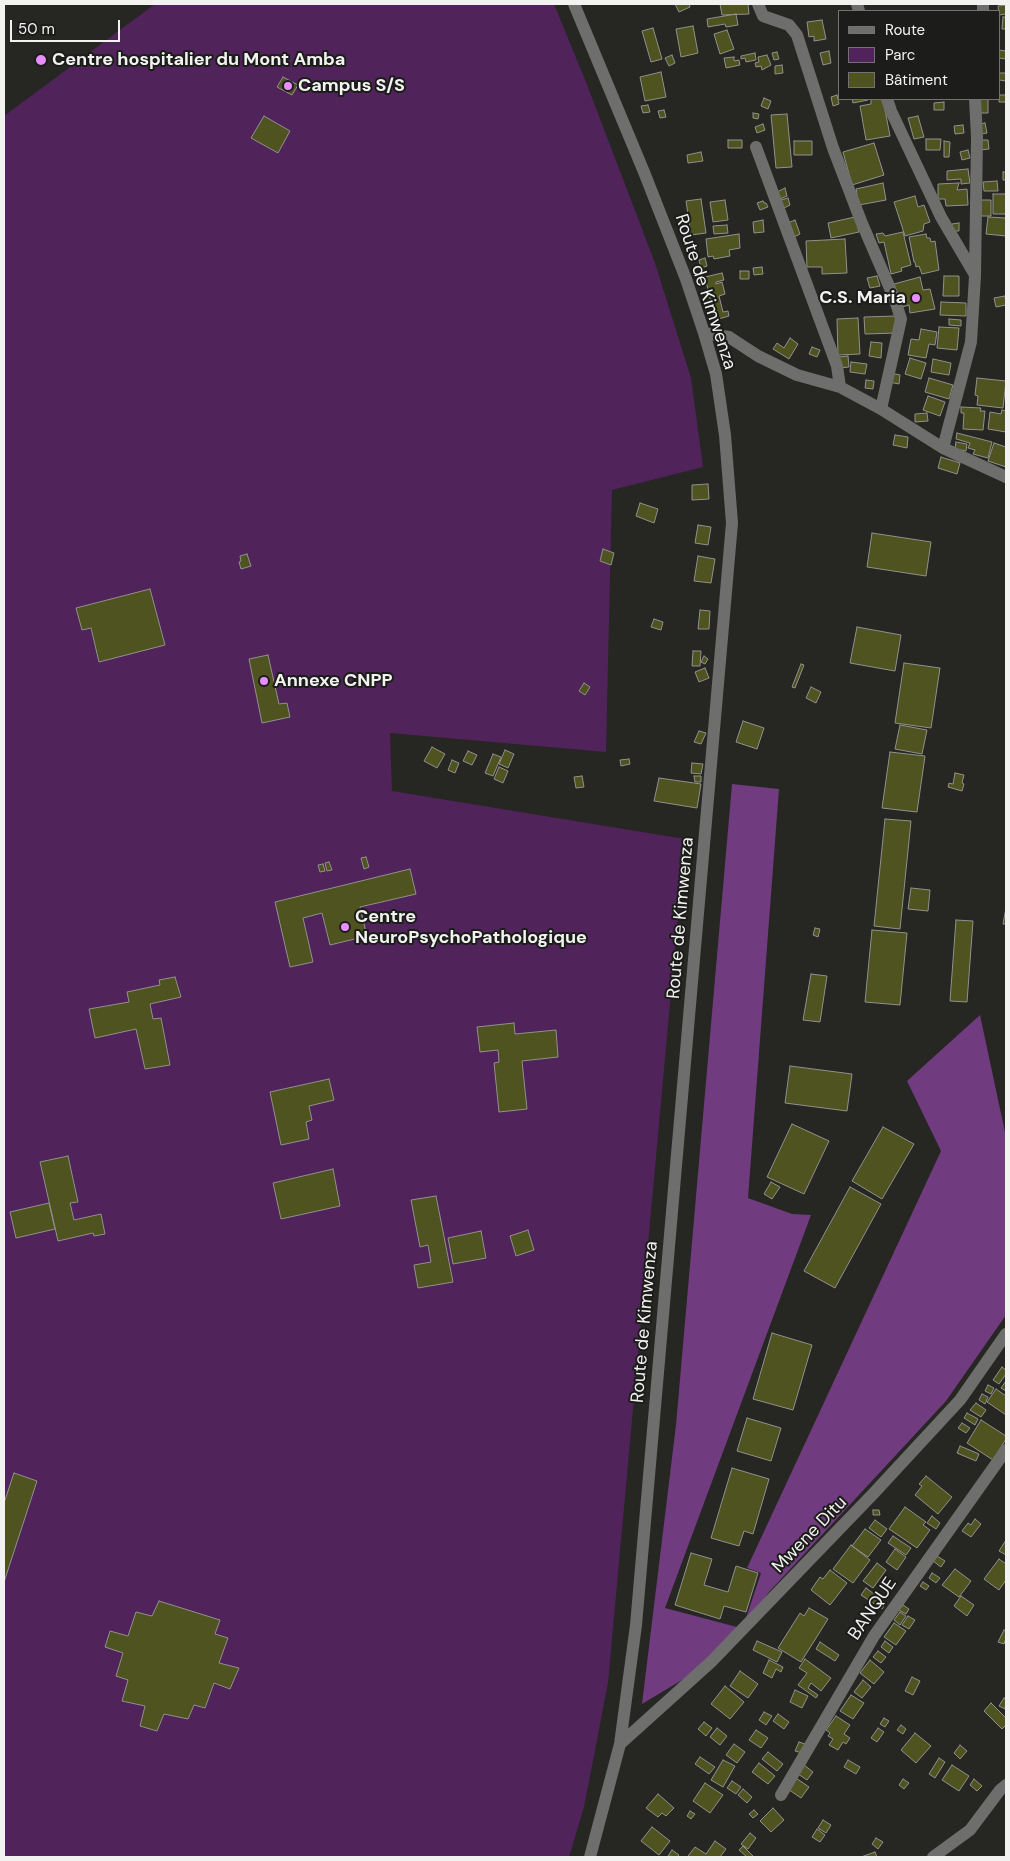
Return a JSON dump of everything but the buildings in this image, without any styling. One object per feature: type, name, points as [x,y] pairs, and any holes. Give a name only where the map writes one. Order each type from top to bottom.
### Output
[{"type":"street","name":"Route de Kimwenza","points":[[574,4],[648,181],[686,279],[704,333],[716,374],[725,436],[732,539],[636,1625],[620,1744],[590,1857]]},
{"type":"street","points":[[758,4],[763,16],[788,26],[797,35],[833,148],[901,319],[881,409]]},
{"type":"street","points":[[887,100],[890,111],[941,217],[975,276]]},
{"type":"street","points":[[944,448],[971,342],[975,276],[975,100]]},
{"type":"street","points":[[756,147],[837,366],[840,387]]},
{"type":"street","points":[[704,333],[729,337],[758,356],[797,375],[840,387],[881,409],[944,448],[1006,477]]},
{"type":"street","name":"Mwene Ditu","points":[[620,1744],[711,1662],[873,1494],[960,1400],[1006,1334]]},
{"type":"street","name":"BANQUE","points":[[781,1795],[874,1636],[1006,1450]]},
{"type":"street","points":[[933,1857],[970,1830],[1000,1790],[1006,1785]]},
{"type":"green space","points":[[155,4],[554,4],[655,263],[691,378],[703,467],[612,490],[606,752],[390,733],[392,791],[685,839],[608,1683],[584,1807],[569,1857],[4,1857],[4,116]]},
{"type":"shaded area","points":[[732,784],[779,789],[748,1198],[792,1214],[811,1215],[665,1608],[737,1627],[746,1618],[761,1573],[747,1568],[941,1151],[907,1081],[980,1015],[1006,1137],[1006,1315],[946,1401],[769,1592],[760,1605],[702,1668],[642,1704],[676,1425]]},
{"type":"place","name":"Centre hospitalier du Mont Amba","points":[[41,60]]},
{"type":"place","name":"Campus S/S","points":[[288,86]]},
{"type":"place","name":"C.S. Maria","points":[[916,298]]},
{"type":"place","name":"Annexe CNPP","points":[[264,681]]},
{"type":"place","name":"Centre NeuroPsychoPathologique","points":[[345,927]]}]
